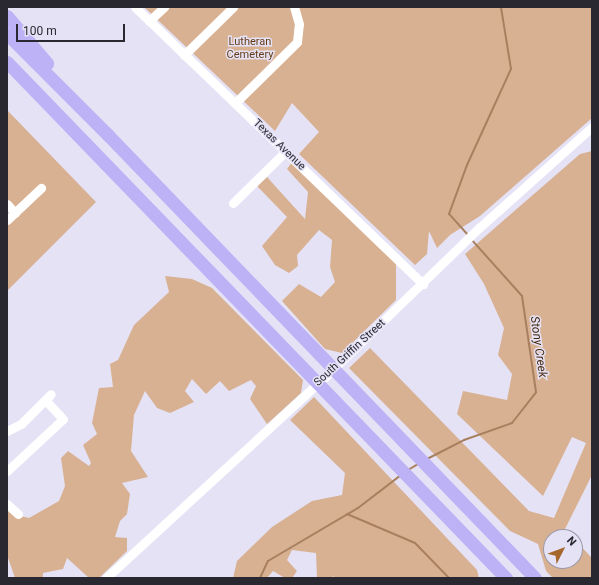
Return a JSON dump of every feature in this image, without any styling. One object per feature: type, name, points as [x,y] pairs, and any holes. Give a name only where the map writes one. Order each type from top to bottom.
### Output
[{"type":"highway","points":[[7,16],[108,135]]},
{"type":"highway","points":[[7,34],[108,135],[535,578]]},
{"type":"highway","points":[[7,62],[506,578]]},
{"type":"street","name":"Texas Avenue","points":[[135,7],[423,284]]},
{"type":"street","points":[[149,21],[164,7]]},
{"type":"street","points":[[184,55],[233,7]]},
{"type":"street","points":[[235,103],[297,42],[299,24],[294,7]]},
{"type":"street","name":"South Griffin Street","points":[[106,578],[423,284],[473,234],[591,130]]},
{"type":"street","points":[[233,203],[286,151]]},
{"type":"street","points":[[7,220],[41,188]]},
{"type":"street","points":[[7,204],[15,213]]},
{"type":"street","points":[[7,431],[21,424],[48,397],[63,419],[7,471]]},
{"type":"street","points":[[7,504],[18,514]]},
{"type":"green space","name":"Lutheran Cemetery","points":[[144,7],[592,7],[592,118],[480,216],[450,235],[437,248],[429,231],[427,254],[415,265],[299,154],[319,132],[292,103],[275,131]]},
{"type":"green space","points":[[7,110],[96,202],[7,291]]},
{"type":"green space","points":[[592,151],[592,475],[565,529],[543,529],[543,561],[538,544],[510,531],[349,368],[370,348],[529,511],[554,518],[586,443],[572,437],[543,496],[457,414],[463,391],[507,400],[512,374],[498,355],[504,328],[484,284],[465,254],[580,154]]},
{"type":"green space","points":[[292,162],[396,263],[396,300],[342,353],[325,349],[282,301],[299,284],[321,297],[335,282],[330,267],[332,240],[319,230],[297,255],[298,266],[289,273],[275,265],[262,246],[287,217],[257,186],[267,177],[305,219],[308,192],[287,169]]},
{"type":"green space","points":[[165,276],[192,279],[212,288],[303,380],[301,393],[267,424],[250,399],[256,386],[251,380],[229,391],[220,381],[206,394],[192,379],[185,391],[194,402],[170,413],[157,408],[145,391],[134,415],[131,451],[148,477],[122,483],[130,494],[127,514],[120,521],[115,537],[127,538],[127,551],[99,578],[89,578],[67,558],[63,569],[43,573],[43,578],[15,578],[7,555],[7,509],[12,514],[29,518],[59,501],[65,486],[61,458],[68,451],[89,466],[91,463],[83,445],[97,434],[92,423],[99,388],[113,387],[110,364],[118,360],[134,325],[169,292]]},
{"type":"green space","points":[[314,397],[477,570],[479,578],[334,578],[334,576],[331,578],[317,578],[316,553],[292,550],[287,560],[297,571],[292,578],[285,578],[273,571],[267,578],[233,578],[237,561],[272,527],[312,501],[342,495],[345,473],[290,420]]},
{"type":"green space","points":[[583,548],[592,558],[592,578],[553,578],[545,569],[583,569]]},
{"type":"waterway","name":"Stony Creek","points":[[468,235],[449,214],[467,165],[511,69],[501,7]]},
{"type":"waterway","name":"Stony Creek","points":[[427,459],[464,440],[512,423],[536,392],[522,296],[472,240]]},
{"type":"waterway","name":"Stony Creek","points":[[408,470],[418,464]]},
{"type":"waterway","name":"Stony Creek","points":[[260,578],[268,561],[358,508],[401,475]]},
{"type":"waterway","points":[[347,514],[415,543],[449,578]]}]
